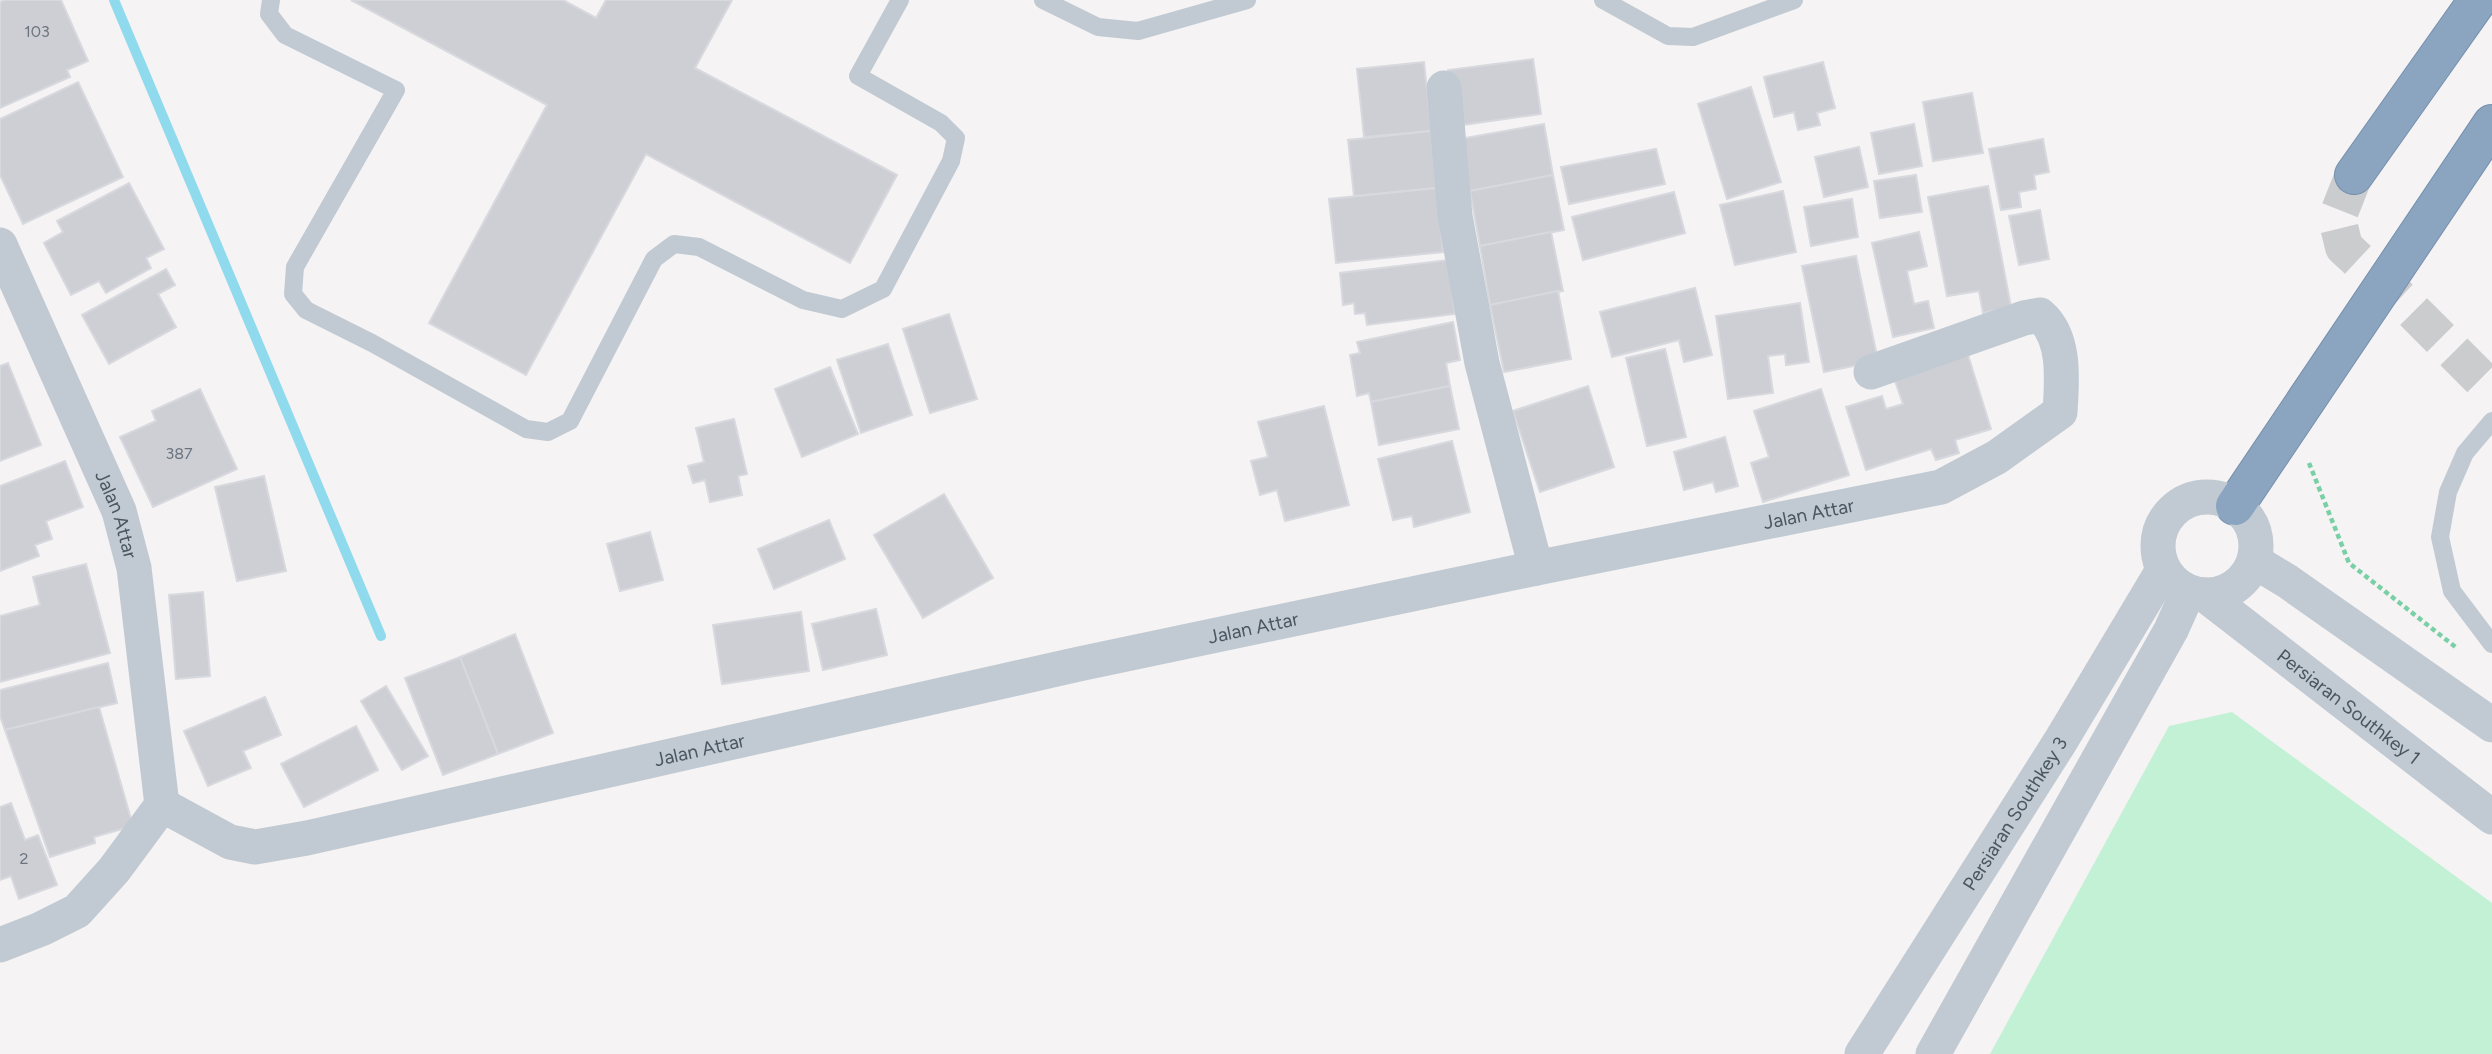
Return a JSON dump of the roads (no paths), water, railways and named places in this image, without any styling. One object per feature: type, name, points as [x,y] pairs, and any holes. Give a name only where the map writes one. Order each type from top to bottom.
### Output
[{"type":"highway","points":[[2354,175],[2478,0]]},
{"type":"highway","points":[[2245,490],[2492,124]]},
{"type":"street","points":[[1444,88],[1455,216],[1482,363],[1536,568]]},
{"type":"street","name":"Jalan Attar","points":[[0,245],[119,511],[134,568],[162,805],[230,842],[256,847],[307,838],[1093,661],[1941,487],[1997,457],[2060,412],[2062,372],[2052,325],[2040,315],[2024,318],[1871,372]]},
{"type":"street","points":[[2245,490],[2246,516],[2254,530],[2256,545],[2254,561],[2247,575],[2235,586],[2221,593],[2186,586],[2158,554],[2158,537],[2164,521],[2175,508],[2189,499],[2221,499],[2245,490]]},
{"type":"street","points":[[2245,490],[2262,519],[2270,545],[2287,581]]},
{"type":"street","points":[[2254,561],[2477,707],[2492,725]]},
{"type":"street","points":[[1933,1054],[2171,629],[2186,586]]},
{"type":"street","name":"Persiaran Southkey 1","points":[[2186,586],[2237,618],[2492,817]]},
{"type":"street","name":"Persiaran Southkey 3","points":[[1861,1054],[2060,742],[2186,586]]},
{"type":"street","points":[[2171,629],[2203,618],[2237,618]]},
{"type":"street","points":[[0,945],[77,911],[114,870],[162,805]]},
{"type":"lane","points":[[271,0],[269,14],[285,35],[396,90],[295,267],[293,294],[306,310],[372,343],[526,429],[548,432],[570,421],[654,259],[674,244],[699,247],[803,300],[842,309],[883,289],[951,162],[956,138],[941,123],[858,76],[900,0]]},
{"type":"lane","points":[[1043,0],[1098,27],[1138,31],[1247,0]]},
{"type":"lane","points":[[1603,0],[1668,36],[1693,37],[1794,0]]},
{"type":"lane","points":[[2492,421],[2465,453],[2448,492],[2440,537],[2452,591],[2492,644]]},
{"type":"waterway","points":[[114,0],[381,636]]},
{"type":"tunnel","points":[[2354,175],[2337,218],[2344,247],[2492,390]]}]
